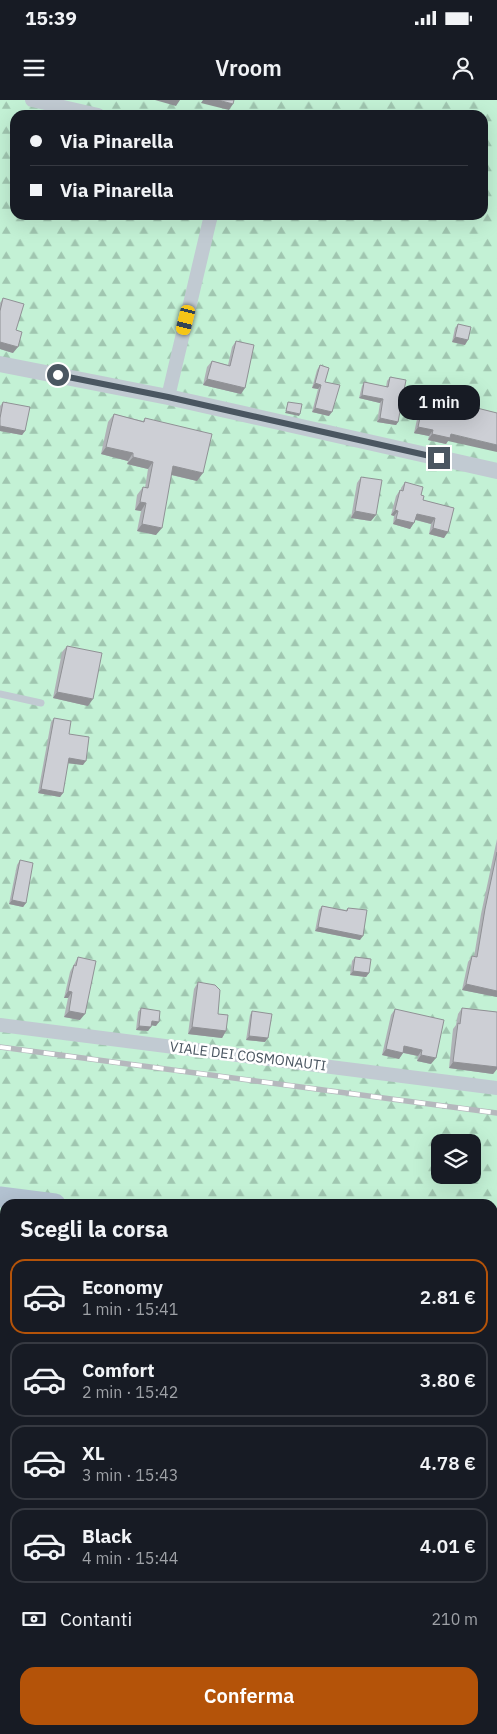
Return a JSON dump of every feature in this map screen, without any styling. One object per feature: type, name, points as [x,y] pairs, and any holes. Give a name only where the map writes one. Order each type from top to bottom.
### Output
[{"type":"main road","points":[[0,1197],[16,1199]]},
{"type":"street","points":[[32,100],[76,110]]},
{"type":"street","points":[[168,397],[210,220]]},
{"type":"street","points":[[0,364],[168,397],[497,471]]},
{"type":"street","name":"VIALE DEI COSMONAUTI","points":[[0,1025],[497,1088]]},
{"type":"lane","points":[[0,694],[40,703]]},
{"type":"green space","points":[[0,100],[497,100],[497,1199],[0,1199]]},
{"type":"building","points":[[218,100],[234,100],[233,104]]},
{"type":"building","points":[[3,298],[24,304],[16,330],[22,332],[18,347],[0,342],[0,311]]},
{"type":"building","points":[[458,324],[471,327],[468,340],[455,337]]},
{"type":"building","points":[[236,341],[254,345],[245,388],[207,379],[212,361],[230,366]]},
{"type":"building","points":[[320,365],[329,368],[325,382],[340,385],[332,412],[315,408],[321,385],[315,383]]},
{"type":"building","points":[[390,377],[406,380],[398,422],[380,418],[383,399],[362,395],[364,382],[388,387]]},
{"type":"building","points":[[425,395],[497,413],[497,445],[451,434],[450,438],[432,434],[433,430],[418,427]]},
{"type":"building","points":[[3,402],[30,407],[25,431],[0,426]]},
{"type":"building","points":[[288,402],[302,404],[300,414],[286,411]]},
{"type":"building","points":[[114,414],[144,422],[145,418],[212,434],[203,473],[173,466],[162,528],[142,524],[146,503],[140,502],[143,487],[148,488],[153,462],[133,457],[133,453],[106,447]]},
{"type":"building","points":[[361,477],[382,480],[376,515],[355,511]]},
{"type":"building","points":[[405,482],[423,487],[421,495],[424,496],[423,500],[454,508],[448,532],[433,528],[435,518],[417,514],[414,523],[396,519],[398,511],[395,510],[400,490],[403,491]]},
{"type":"building","points":[[67,646],[102,653],[93,699],[57,692]]},
{"type":"building","points":[[54,718],[71,721],[69,734],[89,737],[86,761],[69,758],[63,793],[41,789]]},
{"type":"building","points":[[497,852],[497,991],[466,984],[472,956],[477,957]]},
{"type":"building","points":[[20,860],[33,863],[26,903],[12,900]]},
{"type":"building","points":[[322,906],[347,911],[348,908],[367,910],[363,936],[318,927]]},
{"type":"building","points":[[78,957],[96,961],[85,1014],[69,1011],[72,992],[68,991],[74,965],[76,966]]},
{"type":"building","points":[[355,957],[371,959],[369,973],[353,971]]},
{"type":"building","points":[[198,982],[215,985],[220,990],[218,1014],[228,1015],[226,1031],[192,1027]]},
{"type":"building","points":[[141,1008],[160,1011],[159,1022],[152,1021],[151,1027],[139,1026]]},
{"type":"building","points":[[462,1008],[497,1012],[497,1067],[453,1062]]},
{"type":"building","points":[[395,1009],[444,1020],[436,1058],[421,1055],[422,1050],[404,1046],[403,1053],[386,1049]]},
{"type":"building","points":[[252,1011],[272,1014],[268,1038],[249,1036]]},
{"type":"railway","points":[[0,1047],[497,1113]]},
{"type":"route","points":[[58,375],[168,397],[439,458]]}]
